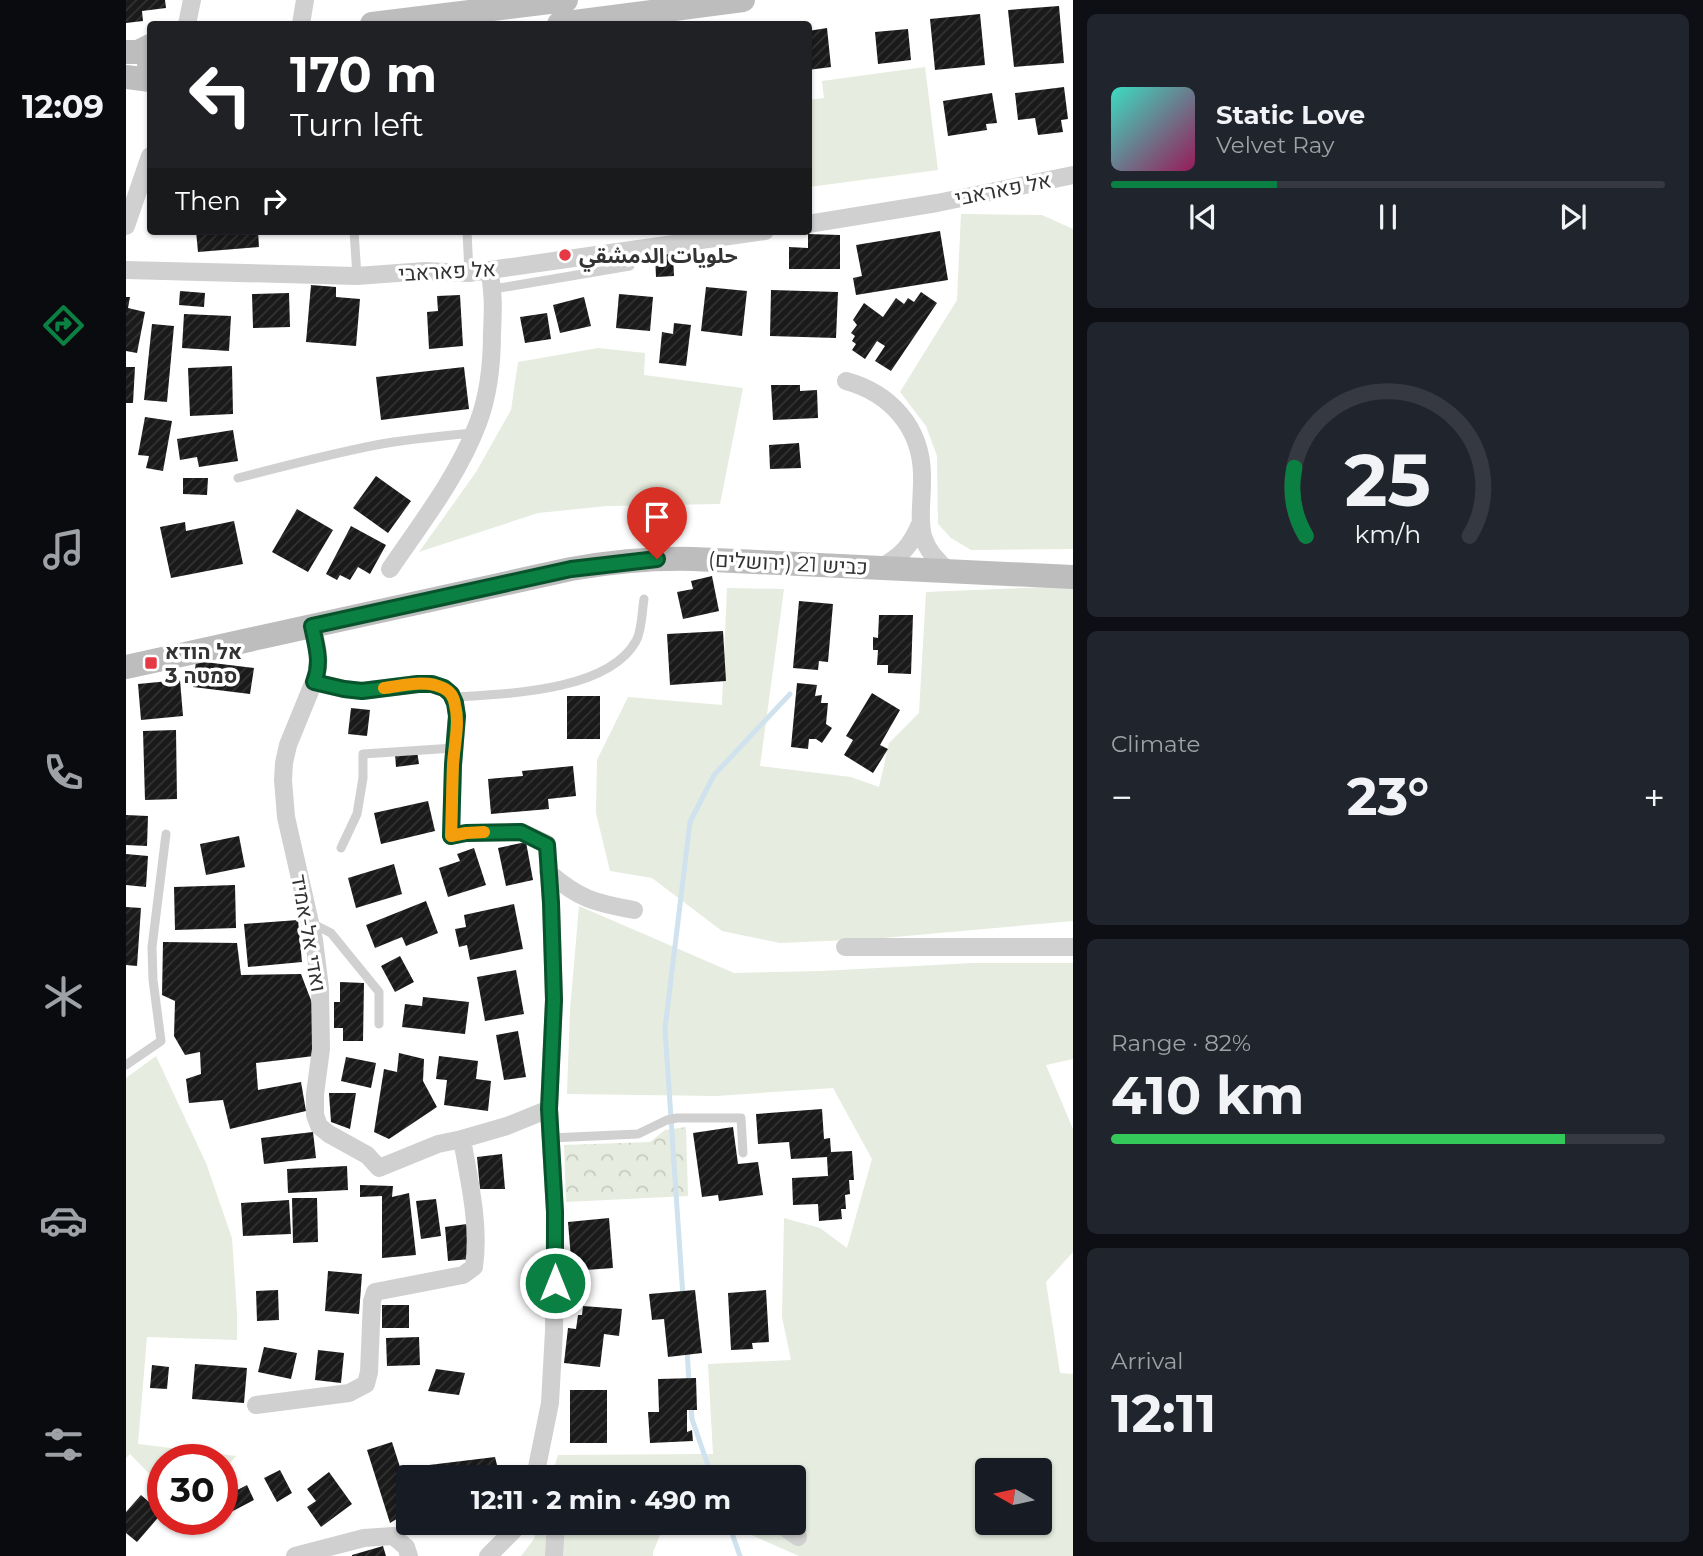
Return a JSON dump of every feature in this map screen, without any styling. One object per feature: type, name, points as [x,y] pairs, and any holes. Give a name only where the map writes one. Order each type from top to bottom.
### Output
[{"type":"main road","points":[[392,21],[513,3],[566,0]]},
{"type":"main road","points":[[582,21],[743,0]]},
{"type":"main road","points":[[126,52],[138,52],[147,48]]},
{"type":"main road","points":[[126,77],[147,80]]},
{"type":"main road","name":"כביש 21 (ירושלים)","points":[[130,667],[571,569],[624,562],[693,559],[1073,577]]},
{"type":"street","points":[[188,21],[192,0]]},
{"type":"street","points":[[301,21],[304,0]]},
{"type":"street","points":[[126,226],[147,165]]},
{"type":"street","name":"אל פאראבי","points":[[812,223],[1073,175]]},
{"type":"street","name":"אל פאראבי","points":[[126,270],[357,276],[425,271],[469,273],[737,235]]},
{"type":"street","points":[[390,569],[460,463],[479,422],[492,359],[494,289],[489,270]]},
{"type":"street","points":[[846,381],[879,394],[898,410],[906,422],[917,448],[922,473],[920,524],[923,537],[932,556],[949,571]]},
{"type":"street","points":[[880,568],[902,554],[920,524]]},
{"type":"street","name":"ואדי אל-אמיד","points":[[312,626],[319,666],[288,745],[283,780],[286,817],[314,940],[320,988],[321,1049],[315,1115],[319,1126],[367,1155],[379,1168],[438,1144],[462,1139]]},
{"type":"street","points":[[314,682],[362,691],[418,684],[432,684],[444,688],[453,697],[457,716],[451,836],[466,833],[521,832],[547,845],[554,1000],[549,1109],[555,1212],[554,1331],[550,1403],[537,1465]]},
{"type":"street","points":[[548,872],[586,899],[634,910]]},
{"type":"street","points":[[845,947],[1073,947]]},
{"type":"street","points":[[256,1405],[349,1393],[366,1384],[369,1372],[372,1301],[375,1292],[463,1275],[474,1267],[474,1208],[462,1139],[549,1109]]},
{"type":"street","points":[[488,1556],[509,1535]]},
{"type":"street","points":[[554,1556],[555,1535]]},
{"type":"street","points":[[295,1556],[363,1538],[393,1536],[406,1547],[409,1556]]},
{"type":"lane","points":[[354,235],[357,276]]},
{"type":"lane","points":[[467,235],[469,273]]},
{"type":"lane","points":[[494,289],[630,266]]},
{"type":"lane","points":[[238,478],[376,445],[473,433]]},
{"type":"lane","points":[[453,697],[523,692],[578,681],[605,670],[625,657],[638,639],[644,599]]},
{"type":"lane","points":[[341,848],[357,814],[363,778],[363,754],[454,748]]},
{"type":"lane","points":[[126,1065],[161,1041],[153,980],[152,947],[166,834]]},
{"type":"lane","points":[[310,923],[331,933],[379,992],[379,1024]]},
{"type":"lane","points":[[550,1138],[638,1134],[677,1118],[741,1118],[743,1153]]},
{"type":"green space","points":[[925,67],[938,170],[812,187],[812,100],[824,98],[822,81]]},
{"type":"green space","points":[[961,214],[1042,215],[1073,229],[1073,549],[971,550],[951,538],[938,524],[937,456],[926,426],[900,392],[957,300]]},
{"type":"green space","points":[[598,348],[645,353],[644,375],[743,388],[720,504],[607,506],[538,513],[419,552],[476,472],[511,410],[518,362]]},
{"type":"green space","points":[[1073,586],[1073,921],[872,939],[780,943],[722,931],[652,878],[610,871],[596,813],[597,760],[628,697],[722,705],[727,588],[784,589],[760,766],[851,777],[879,787],[889,743],[919,713],[926,592]]},
{"type":"green space","points":[[579,906],[734,973],[973,963],[1073,963],[1073,1059],[1046,1065],[1073,1129],[1073,1252],[1046,1282],[1060,1373],[1073,1374],[1073,1556],[799,1556],[751,1535],[806,1535],[806,1465],[555,1465],[558,1455],[713,1454],[708,1364],[791,1360],[782,1317],[784,1218],[820,1228],[847,1248],[872,1159],[833,1088],[716,1096],[567,1094],[570,1010]]},
{"type":"green space","points":[[156,1056],[206,1163],[232,1238],[237,1312],[237,1340],[147,1337],[138,1444],[147,1445],[147,1472],[130,1454],[126,1458],[126,1078]]},
{"type":"green space","points":[[686,1127],[688,1196],[566,1202],[564,1145],[650,1142],[665,1130]]},
{"type":"green space","points":[[535,1535],[660,1535],[653,1556],[521,1556]]},
{"type":"building","points":[[126,0],[165,0],[166,8],[142,11],[143,21],[126,23]]},
{"type":"building","points":[[1059,6],[1064,63],[1014,67],[1008,10]]},
{"type":"building","points":[[980,14],[985,65],[935,70],[930,19]]},
{"type":"building","points":[[827,28],[831,67],[812,69],[812,30]]},
{"type":"building","points":[[908,29],[911,60],[878,64],[875,32]]},
{"type":"building","points":[[1064,87],[1068,119],[1061,120],[1063,132],[1038,135],[1035,118],[1018,120],[1015,93]]},
{"type":"building","points":[[992,93],[997,123],[986,124],[987,130],[948,136],[943,101]]},
{"type":"building","points":[[940,231],[948,280],[856,295],[853,278],[862,276],[856,245]]},
{"type":"building","points":[[196,235],[258,235],[259,247],[198,252]]},
{"type":"building","points":[[808,235],[840,235],[840,269],[789,269],[789,247],[808,248]]},
{"type":"building","points":[[673,254],[674,276],[656,277],[655,255]]},
{"type":"building","points":[[311,285],[336,287],[336,297],[360,299],[356,346],[306,342]]},
{"type":"building","points":[[706,287],[747,291],[742,336],[701,331]]},
{"type":"building","points":[[771,290],[838,292],[836,338],[770,336]]},
{"type":"building","points":[[180,291],[205,293],[204,307],[179,305]]},
{"type":"building","points":[[921,292],[937,303],[891,371],[875,361],[885,346],[877,341],[865,359],[852,350],[856,344],[852,341],[855,336],[851,333],[857,325],[853,320],[864,303],[883,317],[896,298],[904,304],[908,298],[914,302]]},
{"type":"building","points":[[289,293],[290,327],[253,328],[252,294]]},
{"type":"building","points":[[619,294],[653,297],[650,331],[616,328]]},
{"type":"building","points":[[460,295],[463,346],[429,349],[427,312],[438,311],[437,296]]},
{"type":"building","points":[[126,297],[130,297],[128,308],[145,312],[137,353],[126,351]]},
{"type":"building","points":[[584,297],[591,326],[560,333],[553,305]]},
{"type":"building","points":[[547,313],[551,339],[525,343],[520,317]]},
{"type":"building","points":[[184,314],[231,316],[229,351],[182,348]]},
{"type":"building","points":[[674,323],[691,325],[686,366],[659,363],[662,332],[673,334]]},
{"type":"building","points":[[152,324],[174,326],[167,402],[144,400]]},
{"type":"building","points":[[232,366],[233,414],[190,416],[188,368]]},
{"type":"building","points":[[126,367],[135,367],[133,403],[126,403]]},
{"type":"building","points":[[464,367],[469,409],[381,420],[376,377]]},
{"type":"building","points":[[771,385],[800,385],[800,391],[817,390],[818,418],[773,420]]},
{"type":"building","points":[[145,417],[172,421],[163,471],[146,468],[149,456],[138,455]]},
{"type":"building","points":[[233,430],[238,461],[199,467],[197,457],[180,460],[177,439]]},
{"type":"building","points":[[799,443],[801,468],[770,469],[769,445]]},
{"type":"building","points":[[376,476],[411,501],[388,533],[353,508]]},
{"type":"building","points":[[183,478],[208,478],[207,495],[183,494]]},
{"type":"building","points":[[297,509],[333,530],[308,572],[272,552]]},
{"type":"building","points":[[234,521],[243,564],[171,578],[160,527],[185,522],[186,531]]},
{"type":"building","points":[[351,526],[386,545],[370,574],[358,567],[350,580],[340,575],[337,580],[326,574]]},
{"type":"building","points":[[712,576],[719,611],[683,619],[677,592],[693,589],[691,581]]},
{"type":"building","points":[[799,601],[833,604],[828,662],[819,661],[818,670],[793,668]]},
{"type":"building","points":[[879,615],[913,615],[911,674],[888,673],[888,665],[877,665],[878,650],[873,650],[873,637],[878,638]]},
{"type":"building","points":[[723,631],[726,681],[670,685],[667,634]]},
{"type":"building","points":[[196,661],[254,668],[250,694],[193,687]]},
{"type":"building","points":[[180,680],[183,716],[141,720],[138,684]]},
{"type":"building","points":[[797,683],[817,685],[815,696],[822,695],[821,703],[828,703],[826,724],[832,728],[822,743],[809,739],[808,749],[791,747]]},
{"type":"building","points":[[872,693],[900,710],[880,745],[888,749],[873,773],[844,755],[853,740],[846,736]]},
{"type":"building","points":[[567,696],[600,696],[600,739],[567,739]]},
{"type":"building","points":[[351,708],[370,710],[367,736],[348,734]]},
{"type":"building","points":[[176,730],[177,799],[145,800],[143,731]]},
{"type":"building","points":[[417,751],[419,764],[396,767],[395,754]]},
{"type":"building","points":[[573,766],[576,796],[548,799],[549,809],[491,814],[488,779],[523,776],[522,771]]},
{"type":"building","points":[[428,801],[435,831],[381,844],[374,813]]},
{"type":"building","points":[[126,815],[148,816],[147,846],[126,845]]},
{"type":"building","points":[[239,836],[245,867],[206,875],[200,844]]},
{"type":"building","points":[[526,842],[533,880],[506,886],[498,848]]},
{"type":"building","points":[[474,848],[486,885],[448,897],[439,868],[460,861],[457,854]]},
{"type":"building","points":[[126,854],[148,856],[146,887],[126,885]]},
{"type":"building","points":[[394,864],[402,894],[356,908],[348,878]]},
{"type":"building","points":[[235,885],[236,928],[175,930],[174,887]]},
{"type":"building","points":[[426,901],[438,933],[406,946],[402,937],[375,948],[366,925]]},
{"type":"building","points":[[514,904],[523,949],[470,960],[467,945],[459,947],[455,929],[466,927],[464,915]]},
{"type":"building","points":[[126,907],[141,908],[137,966],[126,965]]},
{"type":"building","points":[[298,920],[302,962],[248,967],[244,924]]},
{"type":"building","points":[[163,942],[237,943],[241,975],[301,974],[314,1008],[314,1056],[256,1063],[258,1090],[301,1082],[306,1111],[230,1129],[223,1100],[189,1103],[186,1079],[201,1074],[200,1052],[185,1055],[174,1036],[175,1001],[162,995]]},
{"type":"building","points":[[400,956],[414,982],[395,992],[381,966]]},
{"type":"building","points":[[516,970],[524,1014],[485,1021],[477,977]]},
{"type":"building","points":[[340,982],[364,983],[363,1041],[343,1041],[343,1028],[334,1028],[334,1002],[340,1002]]},
{"type":"building","points":[[423,997],[469,1002],[465,1034],[402,1027],[405,1004],[422,1006]]},
{"type":"building","points":[[518,1031],[526,1077],[504,1080],[496,1035]]},
{"type":"building","points":[[399,1053],[424,1059],[423,1081],[437,1107],[389,1139],[374,1132],[384,1069],[397,1072]]},
{"type":"building","points":[[439,1056],[478,1061],[476,1079],[491,1081],[488,1111],[444,1105],[447,1080],[436,1079]]},
{"type":"building","points":[[346,1057],[376,1063],[371,1088],[341,1081]]},
{"type":"building","points":[[329,1093],[356,1093],[350,1129],[331,1122]]},
{"type":"building","points":[[822,1109],[824,1139],[830,1138],[831,1152],[852,1151],[854,1180],[849,1180],[850,1194],[845,1195],[846,1209],[841,1209],[842,1219],[819,1221],[818,1204],[793,1205],[792,1178],[828,1176],[827,1157],[791,1159],[789,1142],[758,1144],[756,1114]]},
{"type":"building","points":[[733,1127],[738,1164],[758,1162],[763,1195],[719,1201],[718,1195],[702,1197],[693,1133]]},
{"type":"building","points":[[313,1132],[316,1158],[264,1164],[261,1138]]},
{"type":"building","points":[[502,1154],[505,1189],[480,1189],[477,1157]]},
{"type":"building","points":[[347,1166],[348,1190],[288,1193],[287,1169]]},
{"type":"building","points":[[360,1185],[393,1186],[392,1197],[409,1193],[416,1255],[382,1258],[382,1196],[360,1197]]},
{"type":"building","points":[[292,1198],[317,1198],[318,1242],[293,1243]]},
{"type":"building","points":[[436,1199],[441,1236],[421,1239],[416,1201]]},
{"type":"building","points":[[289,1200],[291,1234],[243,1236],[241,1203]]},
{"type":"building","points":[[609,1218],[613,1268],[572,1271],[568,1222]]},
{"type":"building","points":[[467,1224],[470,1259],[448,1261],[445,1227]]},
{"type":"building","points":[[328,1271],[362,1274],[359,1314],[325,1311]]},
{"type":"building","points":[[278,1290],[279,1320],[257,1321],[256,1291]]},
{"type":"building","points":[[695,1290],[702,1353],[668,1357],[664,1319],[652,1320],[649,1294]]},
{"type":"building","points":[[766,1290],[769,1342],[752,1343],[753,1349],[731,1350],[728,1293]]},
{"type":"building","points":[[382,1305],[409,1305],[409,1328],[382,1328]]},
{"type":"building","points":[[583,1306],[622,1309],[619,1336],[604,1334],[600,1367],[564,1363],[568,1328],[576,1329],[578,1315],[582,1315]]},
{"type":"building","points":[[419,1337],[420,1365],[387,1366],[386,1338]]},
{"type":"building","points":[[264,1347],[297,1353],[291,1379],[258,1372]]},
{"type":"building","points":[[318,1350],[344,1353],[341,1383],[315,1380]]},
{"type":"building","points":[[195,1364],[247,1368],[244,1403],[192,1399]]},
{"type":"building","points":[[152,1365],[169,1367],[167,1389],[150,1388]]},
{"type":"building","points":[[436,1369],[465,1373],[459,1395],[428,1391]]},
{"type":"building","points":[[696,1378],[697,1410],[687,1410],[687,1432],[692,1430],[693,1441],[650,1443],[648,1412],[659,1412],[658,1379]]},
{"type":"building","points":[[570,1390],[607,1390],[607,1443],[570,1443]]},
{"type":"building","points":[[392,1442],[399,1465],[396,1465],[396,1519],[390,1523],[367,1450]]},
{"type":"building","points":[[495,1457],[497,1465],[429,1465]]},
{"type":"building","points":[[280,1470],[292,1493],[277,1502],[264,1478]]},
{"type":"building","points":[[329,1472],[352,1504],[321,1527],[307,1507],[316,1501],[307,1489]]},
{"type":"building","points":[[247,1485],[254,1500],[238,1508],[238,1490]]},
{"type":"building","points":[[141,1495],[147,1500],[147,1530],[137,1542],[126,1533],[126,1512]]},
{"type":"building","points":[[383,1546],[386,1556],[352,1556],[352,1555]]},
{"type":"waterway","points":[[683,1297],[665,1029],[690,822],[714,775],[790,694]]},
{"type":"waterway","points":[[687,1348],[689,1384]]},
{"type":"waterway","points":[[691,1404],[692,1419],[708,1465]]},
{"type":"waterway","points":[[733,1535],[740,1556]]},
{"type":"slow traffic","points":[[384,688],[432,684],[451,694],[457,716],[451,836],[484,832]]},
{"type":"place","name":"حلويات الدمشقي","points":[[565,255]]},
{"type":"place","name":"אל הודא סמטה 3","points":[[151,663]]},
{"type":"route","points":[[555,1283],[555,1212],[549,1109],[554,1000],[547,845],[521,832],[466,833],[451,836],[457,716],[451,694],[432,684],[362,691],[314,682],[319,657],[312,626],[571,569],[657,559]]}]
